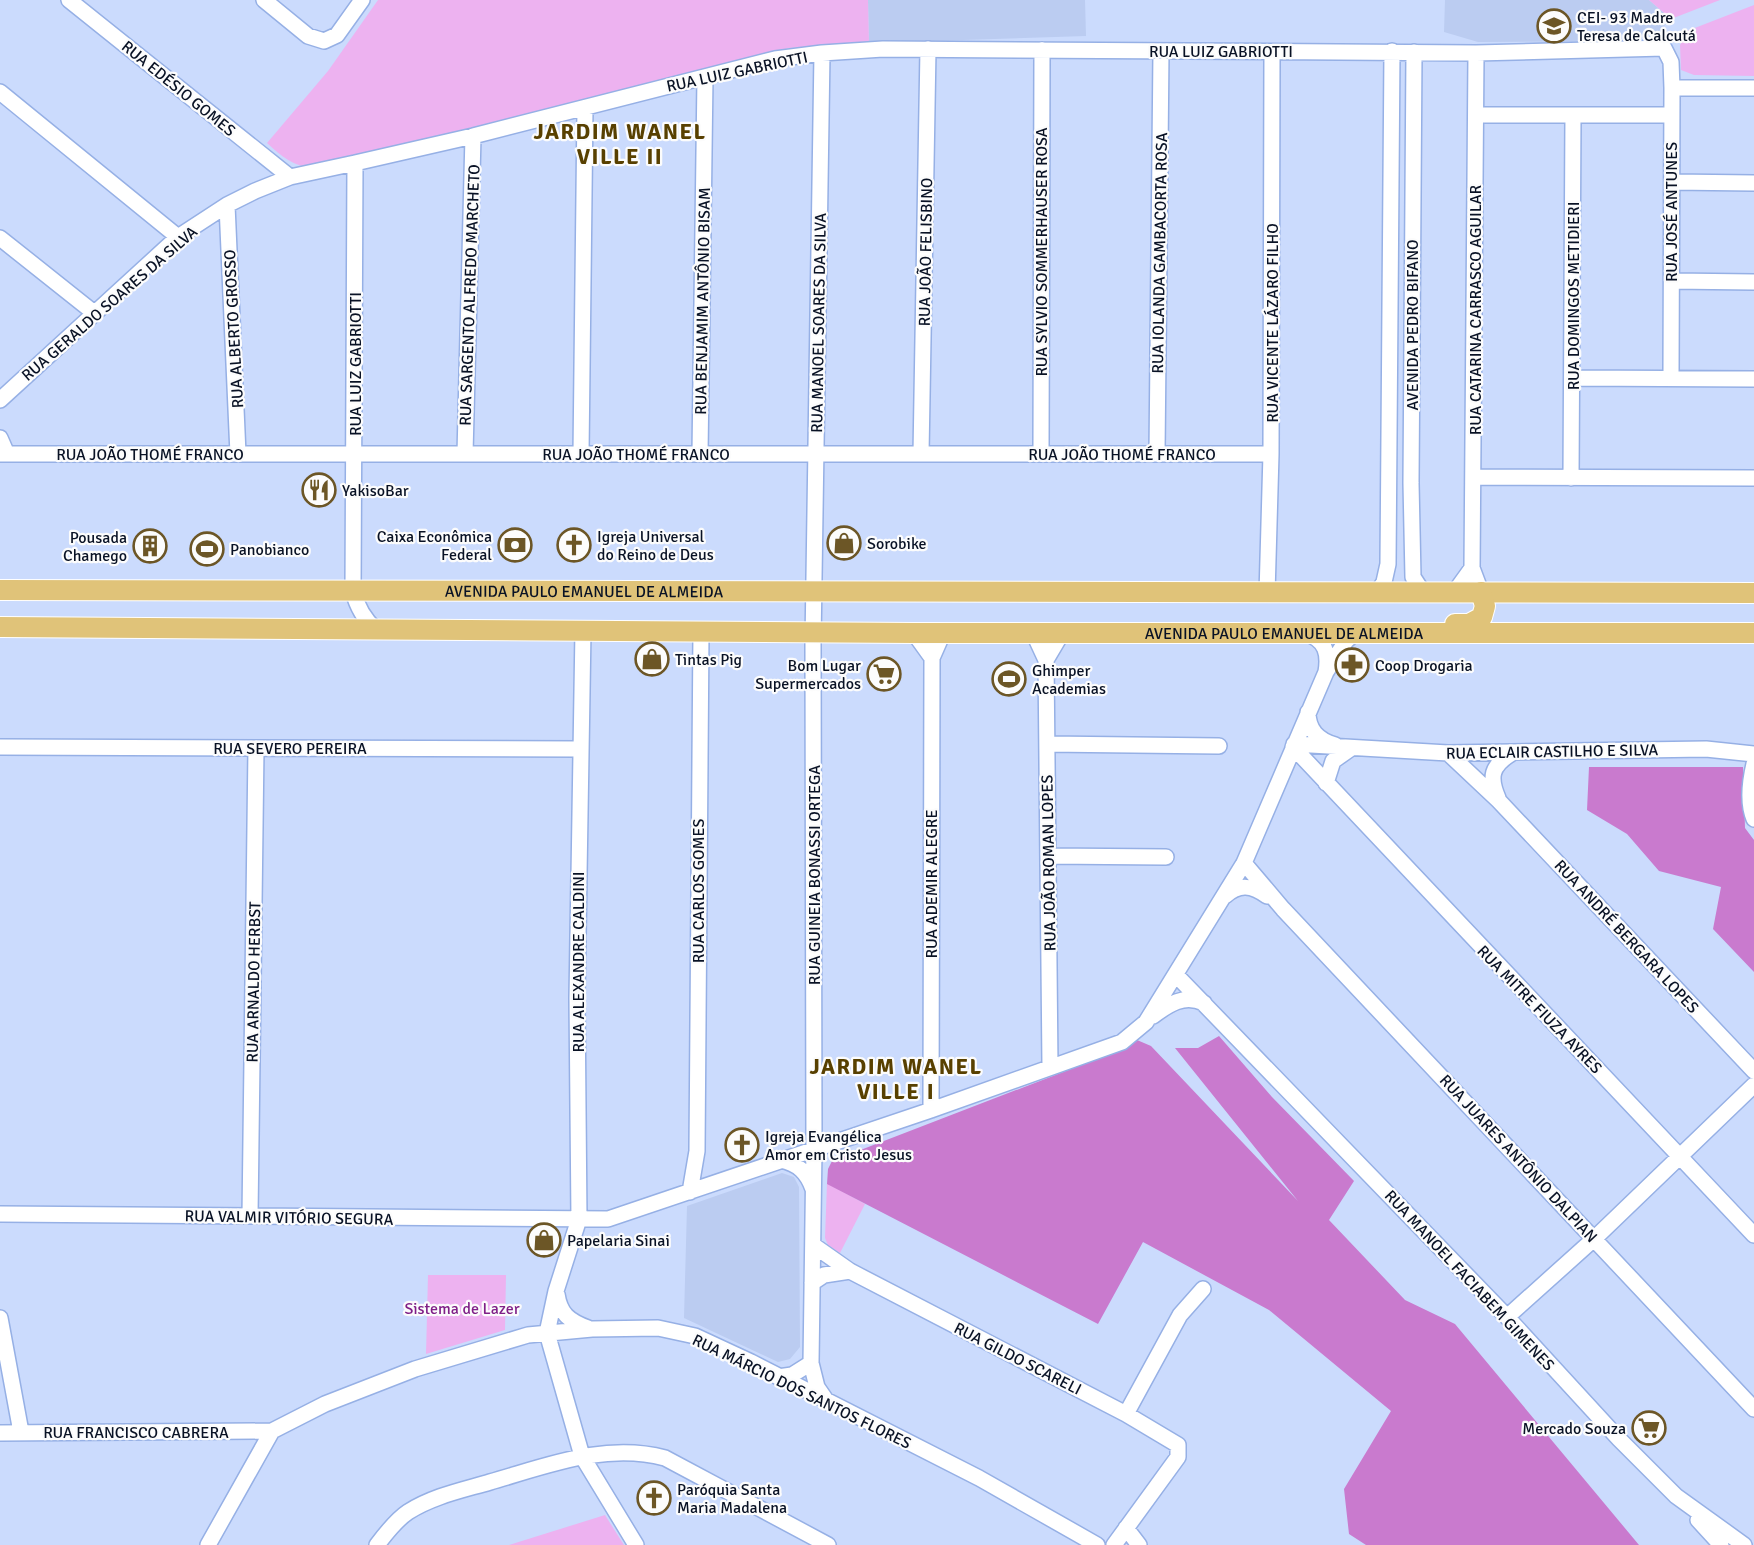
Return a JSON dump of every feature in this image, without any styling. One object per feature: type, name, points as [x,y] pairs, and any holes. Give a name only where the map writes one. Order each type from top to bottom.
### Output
[{"type":"main road","name":"AVENIDA PAULO EMANUEL DE ALMEIDA","points":[[0,590],[1267,594],[1754,593]]},
{"type":"main road","points":[[1381,633],[1416,625],[1476,622],[1485,611],[1480,592]]},
{"type":"main road","name":"AVENIDA PAULO EMANUEL DE ALMEIDA","points":[[0,627],[914,633],[1754,633]]},
{"type":"street","name":"RUA EDÉSIO GOMES","points":[[69,0],[290,177]]},
{"type":"street","points":[[264,0],[308,36],[324,41],[337,35],[363,0]]},
{"type":"street","name":"RUA LUIZ GABRIOTTI","points":[[353,591],[355,163],[474,136],[775,59],[822,53],[928,49],[1476,53],[1664,48]]},
{"type":"street","name":"RUA JOSÉ ANTUNES","points":[[1664,48],[1671,62],[1672,88],[1670,115],[1671,378]]},
{"type":"street","name":"RUA JOÃO FELISBINO","points":[[921,454],[928,49]]},
{"type":"street","name":"RUA SYLVIO SOMMERHAUSER ROSA","points":[[1041,454],[1042,50]]},
{"type":"street","name":"RUA IOLANDA GAMBACORTA ROSA","points":[[1157,454],[1161,51]]},
{"type":"street","name":"AVENIDA PEDRO BIFANO","points":[[1377,593],[1384,582],[1388,564],[1392,51]]},
{"type":"street","name":"RUA VICENTE LÁZARO FILHO","points":[[1267,594],[1272,454],[1272,52]]},
{"type":"street","name":"AVENIDA PEDRO BIFANO","points":[[1414,52],[1411,483],[1413,577],[1424,594]]},
{"type":"street","name":"RUA MANOEL SOARES DA SILVA","points":[[814,593],[822,53]]},
{"type":"street","name":"RUA CATARINA CARRASCO AGUILAR","points":[[1476,53],[1475,477],[1472,568],[1480,592]]},
{"type":"street","name":"RUA BENJAMIM ANTÔNIO BISAM","points":[[700,454],[705,76]]},
{"type":"street","points":[[1672,88],[1754,88]]},
{"type":"street","points":[[0,92],[178,237]]},
{"type":"street","points":[[582,454],[585,108]]},
{"type":"street","points":[[1476,115],[1670,115]]},
{"type":"street","name":"RUA DOMINGOS METIDIERI","points":[[1571,478],[1573,115]]},
{"type":"street","name":"RUA SARGENTO ALFREDO MARCHETO","points":[[465,454],[474,136]]},
{"type":"street","name":"RUA GERALDO SOARES DA SILVA","points":[[0,400],[93,312],[178,237],[227,205],[290,177],[355,163]]},
{"type":"street","points":[[1672,182],[1754,183]]},
{"type":"street","name":"RUA ALBERTO GROSSO","points":[[227,205],[238,454]]},
{"type":"street","points":[[0,238],[93,312]]},
{"type":"street","points":[[1672,281],[1754,282]]},
{"type":"street","points":[[1573,378],[1754,379]]},
{"type":"street","points":[[0,438],[4,454]]},
{"type":"street","name":"RUA JOÃO THOMÉ FRANCO","points":[[4,454],[1272,454]]},
{"type":"street","points":[[1475,477],[1754,478]]},
{"type":"street","points":[[1388,483],[1411,483]]},
{"type":"street","points":[[1454,593],[1472,568]]},
{"type":"street","points":[[353,591],[363,615],[376,630]]},
{"type":"street","points":[[813,632],[814,593]]},
{"type":"street","name":"RUA ALEXANDRE CALDINI","points":[[582,630],[577,998],[579,1219],[556,1291],[547,1333],[582,1456],[636,1545]]},
{"type":"street","name":"RUA CARLOS GOMES","points":[[690,1192],[697,1151],[701,631]]},
{"type":"street","name":"RUA GUINEIA BONASSI ORTEGA","points":[[813,632],[814,1148],[811,1363],[817,1387],[828,1403]]},
{"type":"street","name":"RUA JOÃO ROMAN LOPES","points":[[1033,632],[1046,660],[1050,1067]]},
{"type":"street","points":[[914,633],[932,658]]},
{"type":"street","name":"RUA ADEMIR ALEGRE","points":[[931,1110],[932,658],[943,633]]},
{"type":"street","points":[[1046,660],[1062,633]]},
{"type":"street","points":[[1146,1022],[1244,863],[1326,672],[1346,641],[1355,633]]},
{"type":"street","points":[[1307,634],[1316,637],[1325,647],[1328,661],[1326,672]]},
{"type":"street","name":"RUA ECLAIR CASTILHO E SILVA","points":[[1308,712],[1308,723],[1312,732],[1329,743],[1350,749]]},
{"type":"street","points":[[1047,744],[1220,746]]},
{"type":"street","name":"RUA ECLAIR CASTILHO E SILVA","points":[[1293,746],[1448,753],[1706,749],[1754,754]]},
{"type":"street","name":"RUA MITRE FIUZA AYRES","points":[[1293,746],[1754,1235]]},
{"type":"street","name":"RUA SEVERO PEREIRA","points":[[0,747],[580,749]]},
{"type":"street","name":"RUA ARNALDO HERBST","points":[[249,1216],[256,748]]},
{"type":"street","points":[[1326,783],[1333,761],[1350,749]]},
{"type":"street","name":"RUA ANDRÉ BERGARA LOPES","points":[[1448,753],[1500,801],[1750,1065]]},
{"type":"street","points":[[1468,771],[1465,759],[1479,753]]},
{"type":"street","name":"RUA ANDRÉ BERGARA LOPES","points":[[1479,753],[1500,801]]},
{"type":"street","points":[[1491,779],[1498,764],[1512,753]]},
{"type":"street","points":[[1754,764],[1750,783],[1750,811],[1754,819]]},
{"type":"street","name":"RUA MITRE FIUZA AYRES","points":[[1276,786],[1292,773],[1311,774],[1326,783]]},
{"type":"street","points":[[1048,856],[1166,857]]},
{"type":"street","name":"RUA JUARES ANTÔNIO DALPIAN","points":[[1244,863],[1283,909],[1754,1409]]},
{"type":"street","name":"RUA JUARES ANTÔNIO DALPIAN","points":[[1236,877],[1283,909]]},
{"type":"street","points":[[1224,896],[1233,888],[1255,888]]},
{"type":"street","name":"RUA MANOEL FACIABEM GIMENES","points":[[1176,975],[1507,1317],[1619,1439],[1676,1496],[1744,1545]]},
{"type":"street","points":[[1146,1022],[1175,1001],[1193,999],[1206,1004]]},
{"type":"street","name":"RUA VALMIR VITÓRIO SEGURA","points":[[0,1214],[608,1219],[931,1110],[1122,1042],[1146,1022]]},
{"type":"street","points":[[1507,1317],[1595,1238],[1754,1085]]},
{"type":"street","points":[[814,1119],[828,1133],[850,1136]]},
{"type":"street","points":[[697,1151],[705,1169],[719,1179],[727,1179]]},
{"type":"street","points":[[781,1160],[791,1162],[804,1172],[813,1192]]},
{"type":"street","name":"RUA GILDO SCARELI","points":[[813,1245],[850,1272],[1173,1440],[1180,1451],[1126,1528]]},
{"type":"street","points":[[812,1283],[824,1275],[850,1272]]},
{"type":"street","points":[[1126,1414],[1180,1316],[1203,1289]]},
{"type":"street","points":[[556,1291],[559,1309],[568,1319],[592,1329]]},
{"type":"street","points":[[0,1318],[21,1432]]},
{"type":"street","name":"RUA MÁRCIO DOS SANTOS FLORES","points":[[272,1431],[325,1404],[415,1369],[528,1335],[592,1329],[658,1328],[695,1336],[778,1377],[980,1479],[1097,1545]]},
{"type":"street","points":[[778,1377],[792,1375],[811,1363]]},
{"type":"street","points":[[208,1545],[272,1431]]},
{"type":"street","name":"RUA FRANCISCO CABRERA","points":[[0,1433],[272,1431]]},
{"type":"street","points":[[377,1545],[389,1529],[408,1512],[436,1498],[582,1456],[642,1452],[664,1458],[828,1545]]},
{"type":"street","points":[[1676,1496],[1721,1545]]},
{"type":"street","points":[[1114,1545],[1126,1528],[1139,1545]]},
{"type":"shaded area","points":[[868,0],[1085,0],[1086,36],[869,43]]},
{"type":"shaded area","name":"CEI- 93 Madre Teresa de Calcutá","points":[[1445,0],[1649,0],[1671,19],[1654,36],[1624,41],[1478,42],[1444,32]]},
{"type":"shaded area","points":[[1589,767],[1743,767],[1745,828],[1754,840],[1754,972],[1713,929],[1721,887],[1659,871],[1627,834],[1587,810]]},
{"type":"shaded area","points":[[1219,1036],[1272,1097],[1354,1181],[1329,1220],[1405,1300],[1455,1324],[1639,1545],[1366,1545],[1349,1534],[1344,1489],[1391,1411],[1269,1310],[1143,1242],[1098,1324],[827,1184],[828,1169],[832,1161],[1128,1047],[1137,1040],[1151,1046],[1298,1201],[1175,1048],[1198,1048]]},
{"type":"shaded area","points":[[782,1173],[794,1177],[799,1187],[800,1347],[790,1359],[778,1362],[684,1318],[687,1206]]},
{"type":"green space","points":[[378,0],[868,0],[869,43],[789,48],[314,168],[288,160],[267,143],[328,71]]},
{"type":"green space","points":[[1649,0],[1720,0],[1671,19]]},
{"type":"green space","points":[[1754,5],[1754,76],[1694,75],[1681,70],[1680,45],[1687,31]]},
{"type":"green space","points":[[827,1183],[865,1204],[840,1253],[828,1245],[825,1238]]},
{"type":"green space","name":"Sistema de Lazer","points":[[428,1275],[506,1275],[505,1330],[426,1354]]},
{"type":"green space","points":[[605,1515],[624,1545],[509,1545]]},
{"type":"place","name":"CEI- 93 Madre Teresa de Calcutá","points":[[1554,26]]},
{"type":"place","name":"YakisoBar","points":[[319,490]]},
{"type":"place","name":"Sorobike","points":[[844,543]]},
{"type":"place","name":"Caixa Econômica Federal","points":[[515,545]]},
{"type":"place","name":"Igreja Universal do Reino de Deus","points":[[574,545]]},
{"type":"place","name":"Pousada Chamego","points":[[150,546]]},
{"type":"place","name":"Panobianco","points":[[207,549]]},
{"type":"place","name":"Tintas Pig","points":[[652,659]]},
{"type":"place","name":"Coop Drogaria","points":[[1352,665]]},
{"type":"place","name":"Bom Lugar Supermercados","points":[[884,674]]},
{"type":"place","name":"Ghimper Academias","points":[[1009,679]]},
{"type":"place","name":"Igreja Evangélica Amor em Cristo Jesus","points":[[742,1145]]},
{"type":"place","name":"Papelaria Sinai","points":[[544,1240]]},
{"type":"place","name":"Mercado Souza","points":[[1649,1428]]},
{"type":"place","name":"Paróquia Santa Maria Madalena","points":[[654,1498]]},
{"type":"district","name":"JARDIM WANEL VILLE II","points":[[620,144]]},
{"type":"district","name":"JARDIM WANEL VILLE I","points":[[896,1078]]}]
